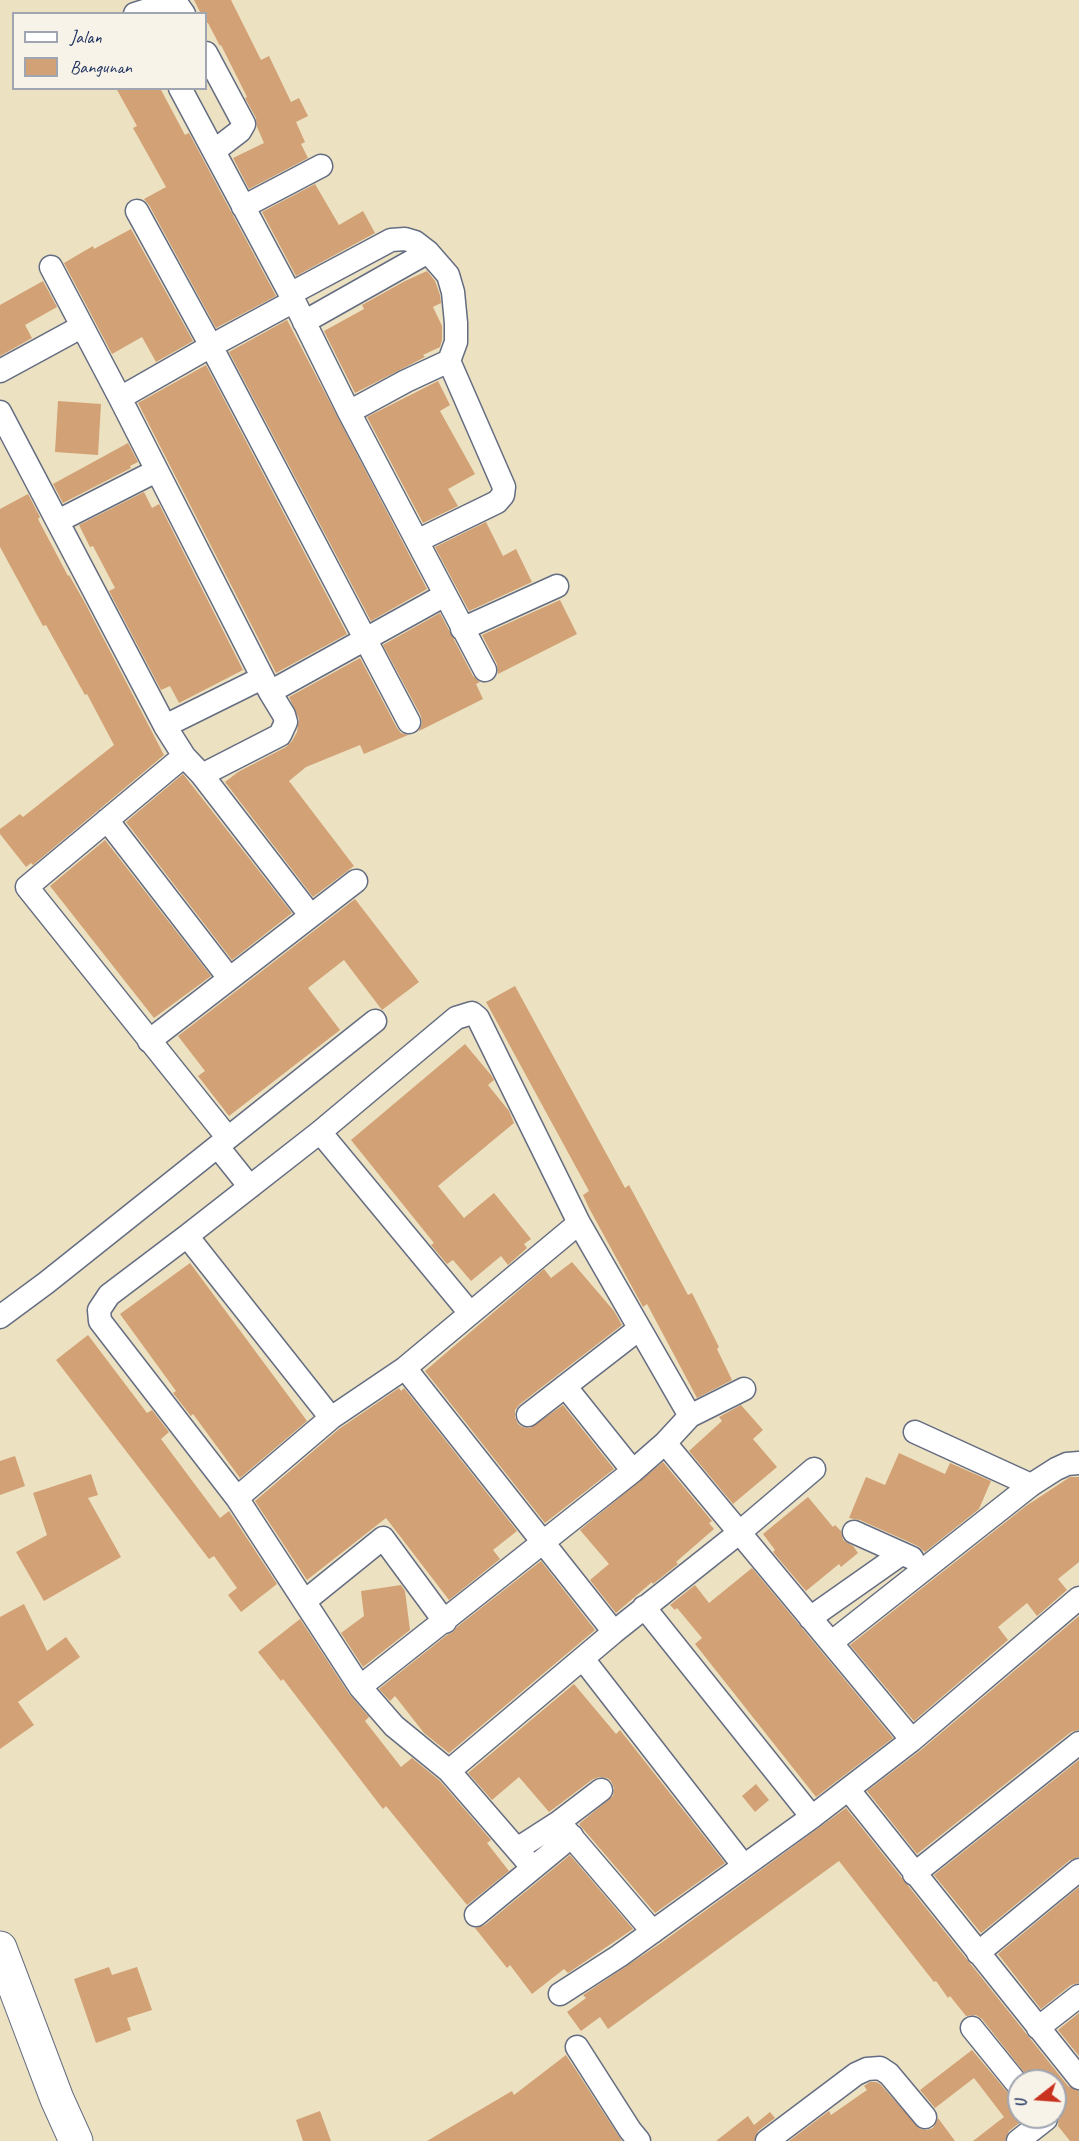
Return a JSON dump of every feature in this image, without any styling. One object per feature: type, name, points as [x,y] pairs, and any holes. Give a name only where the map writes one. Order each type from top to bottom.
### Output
[{"type":"main road","points":[[0,1948],[57,2099],[76,2141]]},
{"type":"street","points":[[141,12],[169,3],[177,4],[183,12]]},
{"type":"street","points":[[207,55],[244,124],[240,131],[214,151]]},
{"type":"street","points":[[181,90],[485,670]]},
{"type":"street","points":[[243,207],[321,166]]},
{"type":"street","points":[[137,211],[211,346],[409,722]]},
{"type":"street","points":[[120,398],[391,240],[405,239],[415,242],[428,252],[448,275],[453,292],[456,322],[456,342],[449,361],[504,487],[503,495],[498,502],[417,541]]},
{"type":"street","points":[[304,322],[428,252]]},
{"type":"street","points":[[51,267],[266,685],[284,715],[286,722],[280,735],[202,775]]},
{"type":"street","points":[[0,371],[81,327]]},
{"type":"street","points":[[349,412],[449,361]]},
{"type":"street","points":[[0,412],[9,453],[58,521],[165,726],[184,756],[202,775],[304,907]]},
{"type":"street","points":[[58,521],[156,471]]},
{"type":"street","points":[[462,629],[557,586]]},
{"type":"street","points":[[165,726],[266,685],[364,640],[445,595]]},
{"type":"street","points":[[184,756],[27,887],[149,1041],[223,1143],[250,1187]]},
{"type":"street","points":[[107,820],[229,978]]},
{"type":"street","points":[[149,1041],[356,881]]},
{"type":"street","points":[[533,1868],[449,1771],[394,1726],[360,1687],[237,1498],[100,1321],[99,1310],[109,1295],[320,1132],[456,1018],[472,1012],[478,1018],[579,1224],[690,1416]]},
{"type":"street","points":[[0,1317],[375,1022]]},
{"type":"street","points":[[320,1132],[470,1313]]},
{"type":"street","points":[[237,1498],[331,1418],[405,1368],[579,1224]]},
{"type":"street","points":[[187,1236],[331,1418]]},
{"type":"street","points":[[528,1415],[639,1329]]},
{"type":"street","points":[[405,1368],[614,1632]]},
{"type":"street","points":[[565,1386],[633,1472]]},
{"type":"street","points":[[360,1687],[445,1622],[542,1541],[633,1472],[690,1416],[744,1389]]},
{"type":"street","points":[[915,1432],[1031,1485]]},
{"type":"street","points":[[665,1443],[912,1740]]},
{"type":"street","points":[[832,1642],[1031,1485],[1056,1469],[1067,1464],[1079,1463]]},
{"type":"street","points":[[449,1771],[644,1607],[740,1532],[814,1469]]},
{"type":"street","points":[[854,1532],[931,1565]]},
{"type":"street","points":[[305,1601],[383,1538],[445,1622]]},
{"type":"street","points":[[810,1618],[901,1554]]},
{"type":"street","points":[[560,1994],[619,1956],[812,1817],[912,1740],[1079,1598]]},
{"type":"street","points":[[644,1607],[812,1817]]},
{"type":"street","points":[[583,1659],[744,1866]]},
{"type":"street","points":[[914,1874],[1079,1743]]},
{"type":"street","points":[[848,1789],[1079,2078]]},
{"type":"street","points":[[476,1915],[533,1868],[601,1790]]},
{"type":"street","points":[[517,1850],[566,1829]]},
{"type":"street","points":[[566,1829],[653,1932]]},
{"type":"street","points":[[978,1953],[1079,1870]]},
{"type":"street","points":[[1038,2028],[1079,1996]]},
{"type":"street","points":[[972,2028],[1007,2071]]},
{"type":"street","points":[[577,2047],[639,2141]]},
{"type":"street","points":[[767,2141],[856,2074],[867,2069],[880,2068],[889,2074],[925,2117]]},
{"type":"street","points":[[1018,2141],[1033,2129]]},
{"type":"building","points":[[194,0],[231,0],[261,60],[269,56],[291,102],[299,98],[308,116],[296,122],[305,142],[301,144],[308,158],[249,189],[233,158],[264,143],[256,118],[245,98],[247,97],[221,45],[207,23],[207,12],[200,12]]},
{"type":"building","points":[[117,90],[161,90],[185,135],[189,133],[276,296],[216,328],[144,199],[166,187],[133,128],[137,126]]},
{"type":"building","points":[[315,184],[339,225],[363,211],[375,233],[296,276],[262,212]]},
{"type":"building","points":[[131,229],[193,341],[156,362],[142,337],[112,354],[64,263],[93,246],[94,249]]},
{"type":"building","points":[[427,271],[435,281],[440,295],[441,303],[433,307],[442,326],[440,347],[355,393],[324,331],[364,309],[362,305]]},
{"type":"building","points":[[43,281],[57,307],[25,325],[32,338],[0,356],[0,305]]},
{"type":"building","points":[[287,320],[427,589],[371,621],[229,352]]},
{"type":"building","points":[[206,365],[347,634],[276,673],[138,403]]},
{"type":"building","points":[[438,381],[450,405],[440,411],[475,474],[448,489],[458,506],[423,523],[367,417]]},
{"type":"building","points":[[58,401],[101,404],[98,455],[55,452]]},
{"type":"building","points":[[128,443],[138,462],[130,466],[131,468],[63,503],[53,484]]},
{"type":"building","points":[[144,492],[152,508],[159,504],[243,670],[179,703],[170,686],[161,690],[109,591],[115,588],[79,525]]},
{"type":"building","points":[[28,494],[40,517],[38,519],[85,603],[164,755],[33,865],[31,863],[26,867],[0,834],[0,829],[20,814],[23,817],[114,745],[46,625],[43,626],[0,547],[0,509]]},
{"type":"building","points":[[486,522],[503,556],[516,549],[532,582],[469,611],[435,547]]},
{"type":"building","points":[[560,600],[577,634],[498,674],[497,664],[482,635]]},
{"type":"building","points":[[440,613],[473,676],[480,682],[476,684],[483,699],[419,731],[422,723],[421,716],[383,645]]},
{"type":"building","points":[[360,658],[397,728],[401,733],[408,735],[364,754],[360,745],[306,767],[289,781],[354,866],[313,897],[225,782],[238,772],[286,747],[292,741],[297,732],[299,719],[289,697]]},
{"type":"building","points":[[183,774],[292,913],[232,960],[126,822]]},
{"type":"building","points":[[105,840],[211,976],[154,1018],[50,886]]},
{"type":"building","points":[[355,899],[419,982],[382,1010],[344,960],[308,988],[340,1030],[229,1116],[198,1076],[205,1071],[178,1036]]},
{"type":"building","points":[[515,986],[625,1188],[629,1185],[688,1295],[692,1293],[719,1347],[717,1349],[732,1380],[697,1398],[647,1304],[643,1307],[589,1208],[583,1195],[589,1191],[486,1002]]},
{"type":"building","points":[[465,1044],[491,1075],[494,1080],[488,1085],[509,1111],[514,1123],[438,1186],[464,1218],[494,1193],[531,1239],[524,1244],[527,1248],[508,1265],[501,1256],[471,1281],[453,1260],[447,1264],[431,1245],[434,1243],[351,1140]]},
{"type":"building","points":[[572,1262],[614,1311],[622,1325],[520,1404],[515,1410],[515,1417],[522,1427],[530,1428],[563,1405],[614,1469],[545,1523],[425,1371],[544,1269],[551,1278]]},
{"type":"building","points":[[190,1263],[307,1421],[240,1478],[193,1414],[191,1416],[173,1393],[176,1391],[120,1314]]},
{"type":"building","points":[[88,1335],[147,1413],[152,1410],[169,1432],[161,1439],[220,1518],[229,1511],[277,1584],[241,1612],[228,1595],[237,1588],[214,1556],[209,1559],[56,1360]]},
{"type":"building","points":[[399,1388],[401,1391],[404,1388],[517,1531],[493,1550],[500,1559],[449,1600],[386,1518],[307,1580],[255,1501],[339,1429]]},
{"type":"building","points":[[741,1405],[763,1430],[753,1439],[777,1467],[733,1504],[689,1451],[722,1421],[719,1417]]},
{"type":"building","points":[[899,1453],[945,1474],[950,1463],[991,1481],[979,1509],[925,1552],[918,1546],[860,1520],[849,1518],[866,1477],[885,1485]]},
{"type":"building","points":[[15,1456],[25,1486],[0,1495],[0,1461]]},
{"type":"building","points":[[663,1462],[712,1521],[709,1523],[714,1529],[676,1562],[678,1564],[653,1584],[652,1582],[616,1613],[590,1580],[609,1564],[580,1530]]},
{"type":"building","points":[[91,1474],[98,1495],[88,1498],[121,1557],[44,1601],[16,1552],[47,1535],[33,1493]]},
{"type":"building","points":[[1070,1477],[1079,1477],[1079,1562],[1058,1579],[1067,1590],[1037,1616],[1027,1603],[998,1627],[1008,1640],[914,1721],[850,1645],[1026,1506]]},
{"type":"building","points":[[808,1497],[833,1527],[835,1525],[841,1531],[843,1540],[853,1546],[858,1553],[841,1567],[839,1564],[806,1591],[773,1552],[775,1550],[763,1534]]},
{"type":"building","points":[[541,1561],[595,1630],[449,1753],[424,1733],[395,1696],[390,1701],[379,1689]]},
{"type":"building","points":[[752,1568],[893,1738],[816,1797],[695,1644],[702,1638],[677,1608],[675,1610],[670,1605],[695,1585],[709,1603]]},
{"type":"building","points":[[401,1585],[405,1591],[410,1630],[363,1667],[341,1633],[364,1616],[361,1591]]},
{"type":"building","points":[[24,1604],[47,1651],[66,1637],[80,1657],[18,1702],[34,1725],[0,1749],[0,1617]]},
{"type":"building","points":[[1079,1616],[1079,1730],[1071,1732],[917,1854],[867,1791],[921,1750]]},
{"type":"building","points":[[300,1619],[349,1694],[369,1717],[365,1721],[401,1767],[412,1758],[440,1781],[491,1840],[487,1843],[509,1871],[467,1905],[386,1806],[383,1809],[283,1679],[281,1681],[258,1652]]},
{"type":"building","points":[[574,1684],[616,1734],[620,1730],[725,1863],[655,1913],[579,1824],[613,1796],[614,1788],[607,1778],[593,1779],[549,1812],[519,1777],[492,1800],[468,1773]]},
{"type":"building","points":[[1079,1760],[1079,1857],[1070,1860],[981,1933],[934,1875]]},
{"type":"building","points":[[756,1784],[769,1800],[755,1812],[742,1796]]},
{"type":"building","points":[[846,1808],[1054,2069],[1022,2069],[982,2019],[976,2015],[966,2016],[950,1996],[948,1998],[936,1981],[934,1982],[839,1861],[608,2029],[600,2017],[581,2031],[567,2012],[586,1998],[583,1995],[661,1943]]},
{"type":"building","points":[[570,1855],[633,1929],[568,1973],[564,1969],[532,1994],[510,1965],[507,1968],[475,1928],[485,1925]]},
{"type":"building","points":[[1079,1887],[1079,1983],[1071,1985],[1041,2009],[998,1954]]},
{"type":"building","points":[[109,1967],[112,1975],[137,1967],[152,2010],[127,2018],[131,2030],[96,2043],[74,1979]]},
{"type":"building","points":[[1079,2013],[1079,2056],[1058,2030]]},
{"type":"building","points":[[972,2050],[1007,2092],[1007,2129],[1012,2129],[1005,2141],[973,2141],[1004,2117],[974,2078],[935,2108],[920,2090]]},
{"type":"building","points":[[566,2055],[622,2141],[427,2141],[512,2091],[514,2095]]},
{"type":"building","points":[[870,2082],[880,2084],[920,2129],[933,2128],[938,2118],[955,2141],[789,2141],[829,2111],[831,2115],[867,2090],[864,2086]]},
{"type":"building","points":[[1067,2085],[1079,2091],[1079,2141],[1070,2141],[1060,2129],[1067,2129]]},
{"type":"building","points":[[320,2111],[331,2141],[303,2141],[296,2120]]},
{"type":"building","points":[[770,2112],[775,2118],[758,2131],[754,2141],[716,2141],[748,2116],[754,2125]]}]
